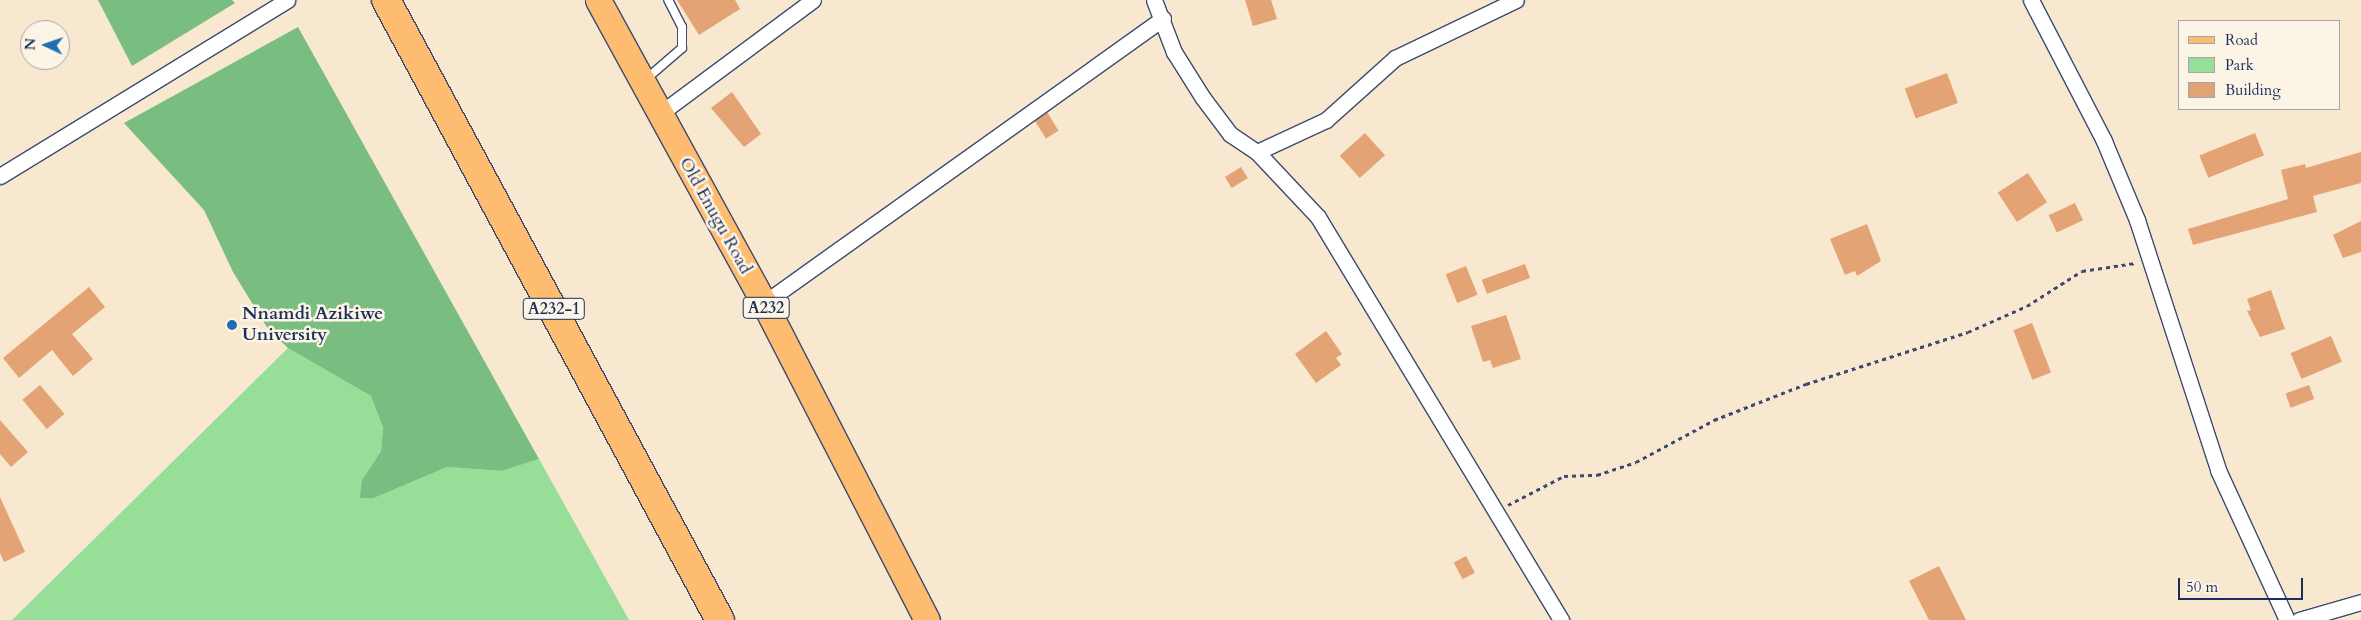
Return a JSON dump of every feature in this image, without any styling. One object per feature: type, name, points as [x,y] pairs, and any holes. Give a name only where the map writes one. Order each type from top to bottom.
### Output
[{"type":"highway","name":"A232-1","points":[[386,0],[720,620]]},
{"type":"main road","name":"Old Enugu Road","points":[[598,0],[658,115],[764,303],[927,620]]},
{"type":"street","points":[[0,176],[287,0]]},
{"type":"street","points":[[658,115],[813,0]]},
{"type":"street","points":[[1154,0],[1163,18],[1174,52],[1203,98],[1230,134],[1257,152],[1318,217],[1561,620]]},
{"type":"street","points":[[1257,152],[1326,120],[1395,58],[1516,0]]},
{"type":"street","points":[[2031,0],[2104,141],[2151,262],[2218,470],[2287,620]]},
{"type":"street","points":[[764,303],[1163,18]]},
{"type":"street","points":[[2299,620],[2361,602]]},
{"type":"lane","points":[[642,83],[682,48],[682,27],[668,0]]},
{"type":"path","points":[[1499,515],[1511,502],[1564,476],[1597,474],[1636,462],[1714,420],[1806,384],[1968,332],[2027,306],[2082,271],[2151,262]]},
{"type":"green space","points":[[98,0],[232,0],[235,3],[132,66]]},
{"type":"green space","points":[[298,27],[539,459],[502,471],[447,467],[374,498],[360,498],[362,480],[381,451],[383,428],[371,396],[288,348],[268,329],[233,272],[204,210],[124,123]]},
{"type":"green space","points":[[288,348],[371,396],[383,429],[381,451],[362,480],[374,498],[447,467],[502,471],[539,459],[629,620],[12,620]]},
{"type":"building","points":[[677,0],[735,0],[740,9],[699,35]]},
{"type":"building","points":[[1245,0],[1271,0],[1277,19],[1253,26]]},
{"type":"building","points":[[1947,73],[1958,103],[1916,118],[1905,88]]},
{"type":"building","points":[[732,92],[761,134],[744,147],[711,108]]},
{"type":"building","points":[[1047,112],[1059,131],[1046,139],[1034,120]]},
{"type":"building","points":[[1365,133],[1385,155],[1360,178],[1340,156]]},
{"type":"building","points":[[2255,133],[2264,155],[2208,178],[2199,155]]},
{"type":"building","points":[[2361,152],[2361,183],[2313,196],[2317,212],[2193,245],[2188,229],[2288,199],[2281,170],[2305,164],[2306,168]]},
{"type":"building","points":[[1241,167],[1248,178],[1232,188],[1225,177]]},
{"type":"building","points":[[2028,173],[2047,202],[2017,222],[1998,193]]},
{"type":"building","points":[[2075,203],[2083,220],[2057,232],[2049,215]]},
{"type":"building","points":[[2361,221],[2361,252],[2343,258],[2333,235]]},
{"type":"building","points":[[1867,224],[1881,261],[1857,276],[1855,271],[1845,275],[1830,239]]},
{"type":"building","points":[[1525,264],[1530,278],[1487,294],[1482,280]]},
{"type":"building","points":[[1466,266],[1478,295],[1457,303],[1446,274]]},
{"type":"building","points":[[89,287],[105,307],[72,334],[93,359],[73,376],[52,350],[19,378],[3,358]]},
{"type":"building","points":[[2271,290],[2285,329],[2260,337],[2247,311],[2251,310],[2247,299]]},
{"type":"building","points":[[1506,315],[1521,359],[1493,368],[1490,360],[1483,362],[1471,326]]},
{"type":"building","points":[[2032,323],[2051,372],[2032,380],[2013,330]]},
{"type":"building","points":[[1326,331],[1342,354],[1336,358],[1341,365],[1316,383],[1295,354]]},
{"type":"building","points":[[2331,336],[2342,362],[2301,379],[2290,353]]},
{"type":"building","points":[[40,385],[64,414],[47,429],[22,400]]},
{"type":"building","points":[[2309,385],[2314,399],[2291,408],[2286,394]]},
{"type":"building","points":[[0,420],[28,452],[11,467],[0,454]]},
{"type":"building","points":[[0,497],[25,552],[4,562],[0,553]]},
{"type":"building","points":[[1466,556],[1475,573],[1463,579],[1454,563]]},
{"type":"building","points":[[1939,566],[1966,620],[1929,620],[1909,581]]},
{"type":"place","name":"Nnamdi Azikiwe University","points":[[232,325]]}]
